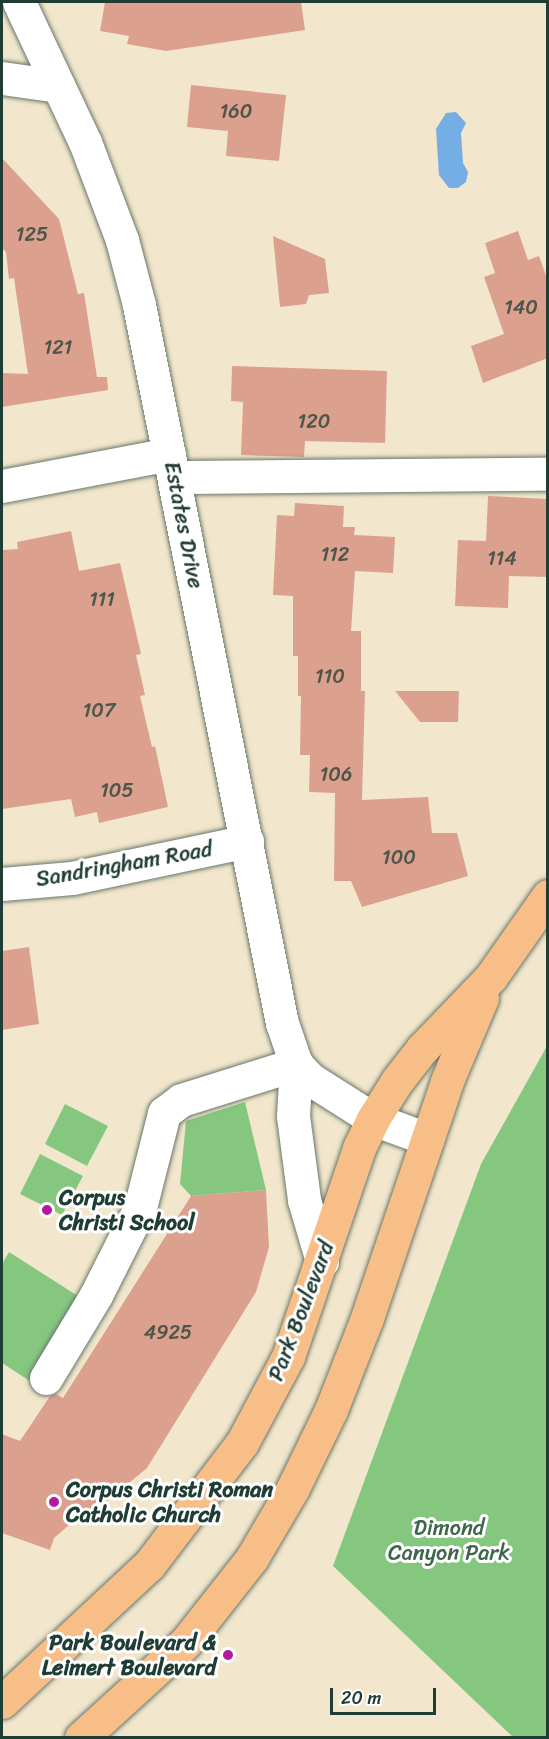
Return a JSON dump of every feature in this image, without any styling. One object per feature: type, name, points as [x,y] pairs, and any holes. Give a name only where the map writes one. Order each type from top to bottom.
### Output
[{"type":"main road","name":"Park Boulevard","points":[[2,1702],[149,1565],[242,1443],[288,1357],[359,1148],[373,1119],[397,1081],[422,1049],[491,977],[548,896]]},
{"type":"main road","name":"Park Boulevard","points":[[81,1737],[112,1723],[186,1642],[252,1558],[293,1488],[331,1410],[363,1328],[451,1071],[491,977]]},
{"type":"street","name":"Estates Drive","points":[[19,2],[85,142],[122,240],[172,466],[282,1023],[296,1064],[293,1116],[304,1200],[322,1261]]},
{"type":"street","points":[[2,78],[58,86]]},
{"type":"street","points":[[2,486],[172,466],[548,474]]},
{"type":"street","name":"Sandringham Road","points":[[2,884],[72,878],[247,842]]},
{"type":"street","name":"Estates Drive","points":[[296,1064],[310,1079],[373,1119],[427,1138]]},
{"type":"street","points":[[46,1378],[96,1295],[140,1208],[164,1113],[181,1100],[296,1064]]},
{"type":"green space","name":"Dimond Canyon Park","points":[[547,1046],[547,1737],[513,1737],[333,1566],[481,1164]]},
{"type":"green space","points":[[245,1102],[266,1190],[191,1196],[180,1184],[186,1121]]},
{"type":"green space","points":[[65,1104],[108,1126],[87,1166],[45,1144]]},
{"type":"green space","points":[[40,1154],[83,1176],[62,1215],[20,1194]]},
{"type":"green space","points":[[9,1252],[92,1305],[39,1387],[2,1363],[2,1264]]},
{"type":"water","points":[[456,112],[466,123],[461,133],[463,163],[468,172],[466,182],[458,188],[449,188],[439,175],[436,129],[446,113]]},
{"type":"building","points":[[105,2],[301,2],[305,30],[166,51],[127,44],[129,36],[100,31]]},
{"type":"building","points":[[191,85],[286,95],[279,161],[226,156],[228,131],[187,127]]},
{"type":"building","points":[[2,158],[59,219],[78,294],[84,293],[97,377],[107,377],[108,390],[2,407],[2,373],[28,374],[14,278],[9,279],[6,252],[2,248]]},
{"type":"building","points":[[518,231],[528,260],[539,256],[548,281],[548,358],[483,383],[471,346],[504,334],[484,277],[495,273],[485,243]]},
{"type":"building","points":[[273,236],[325,259],[329,293],[309,295],[306,304],[280,307]]},
{"type":"building","points":[[232,366],[387,371],[385,443],[305,441],[304,457],[241,455],[243,402],[231,401]]},
{"type":"building","points":[[488,496],[548,499],[548,577],[509,576],[508,608],[455,606],[458,540],[486,541]]},
{"type":"building","points":[[295,503],[344,506],[343,527],[355,527],[354,535],[395,537],[393,573],[355,571],[351,631],[361,631],[361,691],[365,691],[362,800],[428,797],[432,833],[457,833],[468,876],[362,907],[351,881],[334,881],[335,793],[309,792],[310,755],[300,755],[301,696],[298,696],[298,656],[293,656],[293,596],[273,595],[277,515],[294,516]]},
{"type":"building","points":[[71,531],[79,571],[120,563],[141,654],[136,655],[145,695],[140,696],[152,747],[155,746],[168,807],[99,823],[97,812],[75,817],[71,799],[2,809],[2,550],[18,549],[17,542]]},
{"type":"building","points":[[395,691],[459,691],[458,722],[420,722]]},
{"type":"building","points":[[29,947],[39,1024],[2,1030],[2,951]]},
{"type":"building","points":[[266,1190],[269,1247],[256,1292],[147,1468],[93,1513],[89,1508],[54,1538],[50,1550],[2,1533],[2,1434],[20,1441],[50,1396],[56,1394],[63,1398],[191,1196]]},
{"type":"place","name":"Corpus Christi School","points":[[47,1210]]},
{"type":"place","name":"Corpus Christi Roman Catholic Church","points":[[54,1502]]},
{"type":"place","name":"Park Boulevard & Leimert Boulevard","points":[[228,1655]]}]
